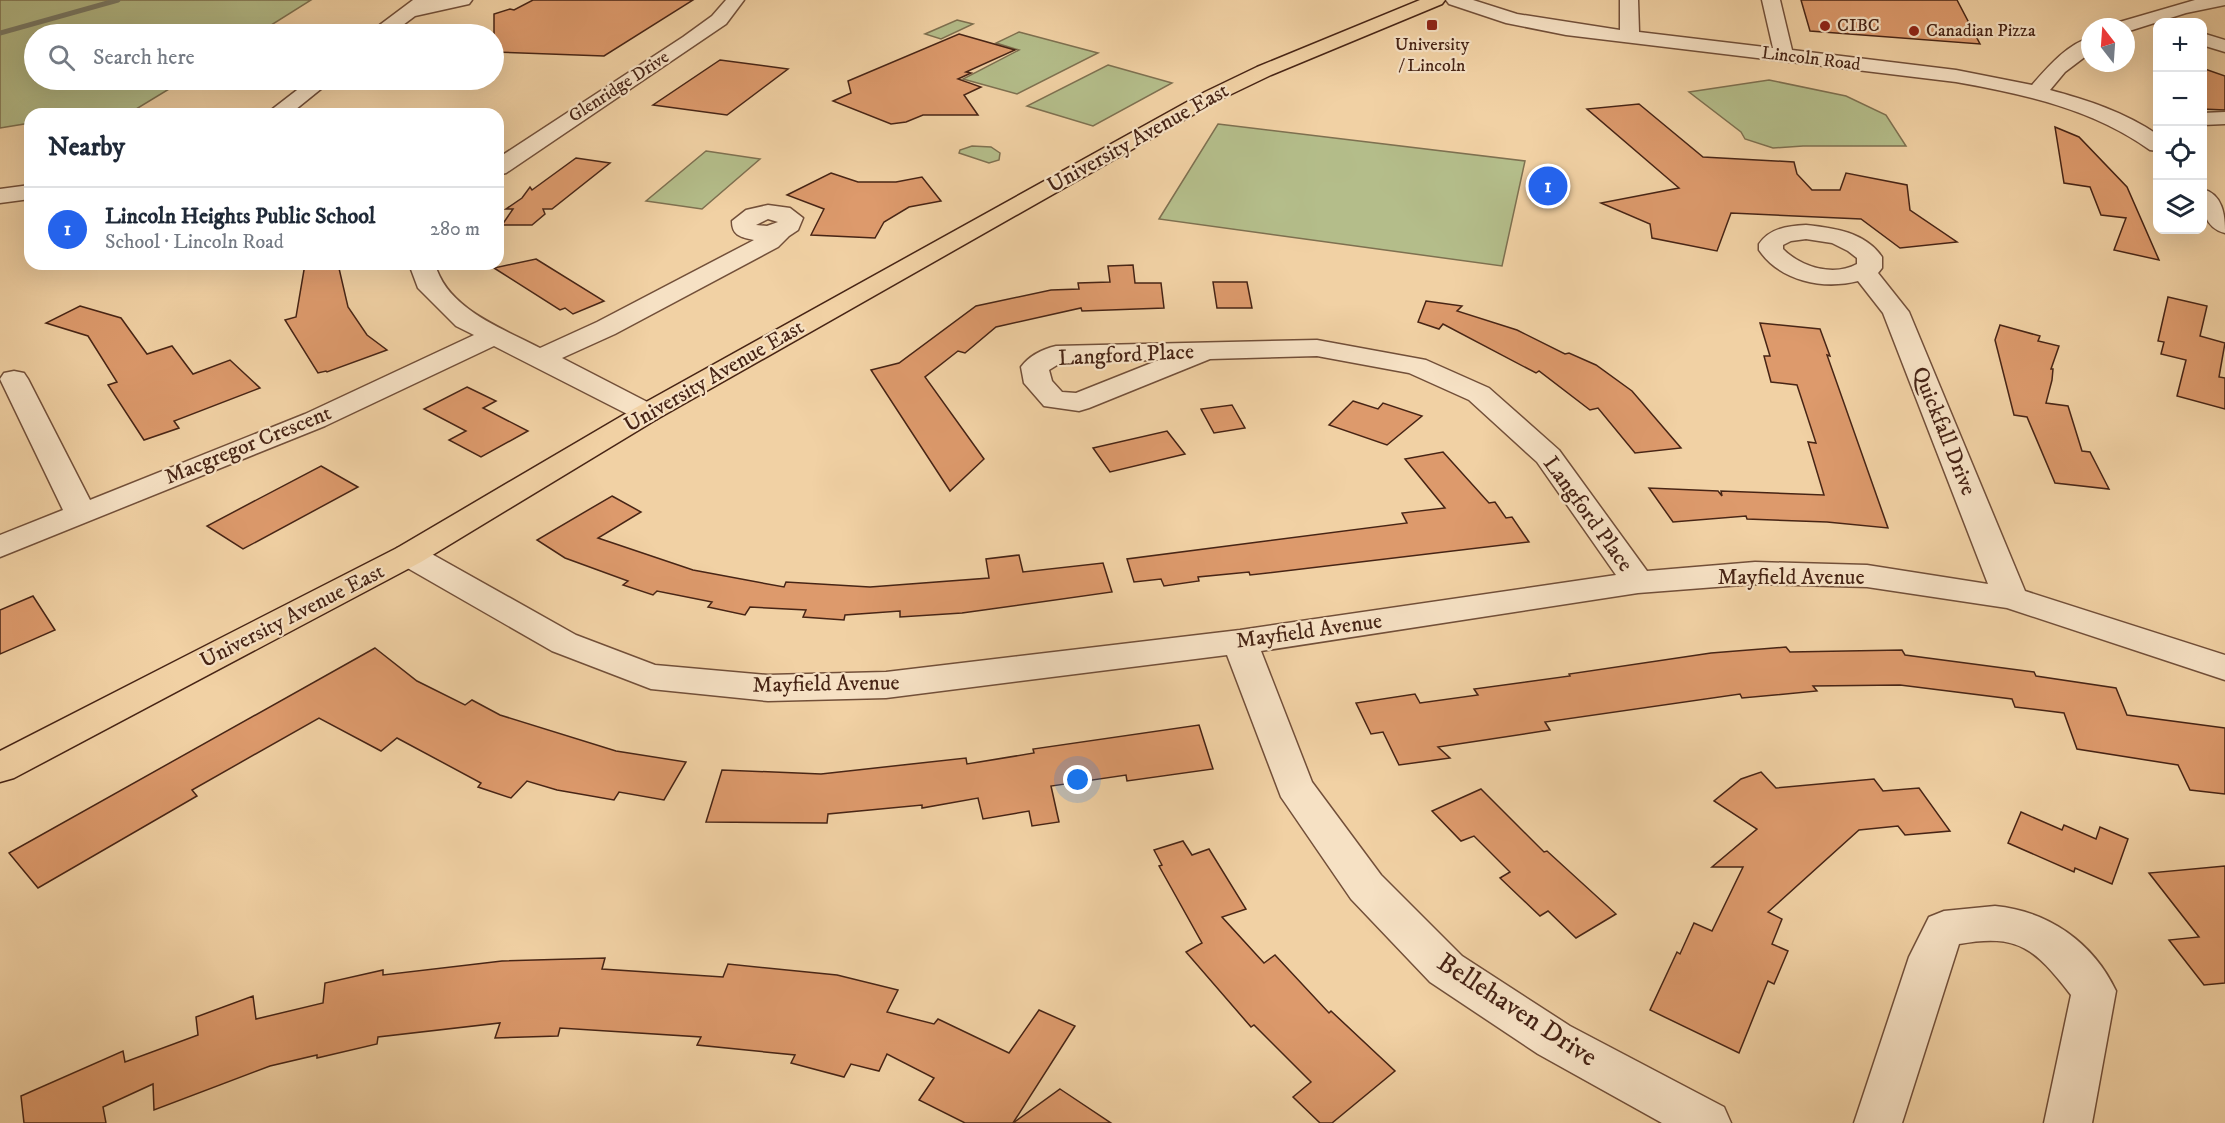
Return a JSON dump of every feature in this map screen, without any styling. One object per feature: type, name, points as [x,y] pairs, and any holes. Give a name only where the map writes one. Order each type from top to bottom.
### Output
[{"type":"main road","name":"University Avenue East","points":[[0,768],[409,555],[647,413],[1212,96],[1264,71],[1436,0]]},
{"type":"street","points":[[393,24],[417,6],[463,0]]},
{"type":"street","name":"Glenridge Drive","points":[[504,164],[690,41],[719,20],[735,0]]},
{"type":"street","name":"Lincoln Road","points":[[1455,0],[1513,19],[1545,26],[2002,83],[2125,124],[2153,142]]},
{"type":"street","points":[[1629,0],[1630,38]]},
{"type":"street","points":[[1771,0],[1784,56]]},
{"type":"street","points":[[2135,25],[2150,23],[2182,8],[2222,0]]},
{"type":"street","points":[[1513,19],[1538,8]]},
{"type":"street","points":[[2207,41],[2225,46]]},
{"type":"street","points":[[2036,93],[2058,68],[2081,51]]},
{"type":"street","points":[[285,108],[309,90]]},
{"type":"street","points":[[2207,119],[2225,118]]},
{"type":"street","points":[[2125,124],[2153,122]]},
{"type":"street","points":[[0,196],[24,193]]},
{"type":"street","points":[[2207,203],[2225,226]]},
{"type":"street","points":[[540,358],[606,328],[769,242],[780,231]]},
{"type":"street","points":[[424,270],[427,283],[465,320],[647,413]]},
{"type":"street","name":"Quickfall Drive","points":[[1864,272],[1896,312],[2011,597]]},
{"type":"street","name":"Macgregor Crescent","points":[[0,548],[81,513],[315,420],[493,336]]},
{"type":"street","name":"Langford Place","points":[[1205,351],[1079,402],[1054,400],[1038,384],[1035,368],[1056,354],[1317,348],[1416,366],[1479,394],[1548,456],[1638,582]]},
{"type":"street","points":[[5,376],[81,513]]},
{"type":"street","name":"Mayfield Avenue","points":[[409,555],[564,643],[651,677],[768,688],[886,686],[1240,642],[1638,582],[1755,573],[1866,576],[2011,597],[2225,668]]},
{"type":"street","name":"Bellehaven Drive","points":[[1240,642],[1295,787],[1374,896],[1446,969],[1554,1040],[1707,1123]]},
{"type":"street","points":[[1878,1123],[1931,957],[1944,929],[1972,923],[1995,922],[2037,931],[2067,956],[2094,991],[2068,1123]]},
{"type":"green space","points":[[0,0],[311,0],[273,24],[24,24],[24,90],[168,90],[138,108],[24,108],[24,124],[0,128]]},
{"type":"green space","points":[[957,20],[973,24],[941,39],[925,34]]},
{"type":"green space","points":[[1019,32],[1098,53],[1017,94],[963,79],[1019,50],[996,43]]},
{"type":"green space","points":[[1108,65],[1172,83],[1093,126],[1027,106]]},
{"type":"green space","points":[[1769,80],[1846,96],[1886,115],[1906,146],[1773,148],[1745,139],[1741,132],[1689,92]]},
{"type":"green space","points":[[1218,124],[1525,161],[1502,266],[1159,219]]},
{"type":"green space","points":[[972,146],[991,147],[1000,153],[999,160],[989,163],[959,153],[960,150]]},
{"type":"green space","points":[[706,151],[760,159],[702,209],[646,201]]},
{"type":"building","points":[[533,0],[693,0],[604,56],[504,52],[504,24],[494,24],[494,14],[514,10]]},
{"type":"building","points":[[1801,0],[1957,0],[1980,44],[1810,31]]},
{"type":"building","points":[[959,34],[1015,50],[966,72],[971,73],[958,79],[981,87],[964,95],[978,115],[923,115],[906,122],[891,124],[833,101],[851,93],[848,81]]},
{"type":"building","points":[[720,60],[788,69],[727,115],[653,105]]},
{"type":"building","points":[[2207,70],[2225,76],[2225,110],[2207,109]]},
{"type":"building","points":[[1639,104],[1703,157],[1794,162],[1797,174],[1812,190],[1840,190],[1846,173],[1907,185],[1910,210],[1957,242],[1900,248],[1861,219],[1731,213],[1717,251],[1652,238],[1650,224],[1601,203],[1679,188],[1587,109]]},
{"type":"building","points":[[2055,127],[2079,137],[2127,187],[2159,260],[2114,250],[2126,218],[2101,215],[2090,187],[2064,183]]},
{"type":"building","points":[[576,158],[610,163],[552,209],[543,209],[545,214],[532,225],[504,225],[513,209],[506,209],[522,198],[530,187],[532,190]]},
{"type":"building","points":[[831,173],[858,182],[896,182],[922,177],[941,201],[909,207],[884,222],[875,238],[811,235],[824,209],[787,195]]},
{"type":"building","points":[[536,259],[604,301],[573,314],[565,308],[560,310],[497,270],[504,270],[504,266]]},
{"type":"building","points":[[1133,265],[1135,283],[1161,283],[1164,308],[1082,311],[1081,308],[996,327],[965,353],[958,351],[925,377],[984,459],[950,491],[871,370],[899,363],[976,306],[1051,290],[1079,289],[1078,283],[1110,282],[1108,266]]},
{"type":"building","points":[[304,270],[339,270],[348,307],[367,335],[387,350],[327,372],[318,373],[285,320],[296,317]]},
{"type":"building","points":[[1213,282],[1247,282],[1252,308],[1217,308]]},
{"type":"building","points":[[2168,297],[2207,306],[2200,336],[2225,343],[2219,377],[2225,378],[2225,409],[2177,396],[2186,360],[2161,354],[2164,342],[2158,341]]},
{"type":"building","points":[[1426,301],[1462,306],[1457,311],[1517,330],[1565,354],[1569,353],[1596,365],[1632,391],[1681,448],[1635,453],[1598,408],[1590,410],[1539,371],[1536,373],[1443,324],[1439,329],[1418,322]]},
{"type":"building","points":[[80,306],[121,318],[147,354],[172,346],[193,374],[230,360],[260,388],[174,421],[179,428],[144,440],[108,385],[117,382],[88,336],[46,323]]},
{"type":"building","points":[[1760,323],[1820,329],[1888,528],[1827,522],[1747,519],[1746,516],[1673,522],[1649,488],[1718,491],[1722,496],[1721,491],[1824,495],[1808,442],[1816,443],[1797,385],[1771,382],[1764,356],[1770,356]]},
{"type":"building","points":[[2000,325],[2040,336],[2038,341],[2059,346],[2051,369],[2053,369],[2052,380],[2046,403],[2068,406],[2082,451],[2090,452],[2109,489],[2055,483],[2027,417],[2014,415],[1995,340]]},
{"type":"building","points":[[467,387],[496,401],[483,408],[528,431],[481,457],[449,440],[466,431],[424,409]]},
{"type":"building","points":[[1353,401],[1378,409],[1383,403],[1422,416],[1387,445],[1329,425]]},
{"type":"building","points":[[1232,405],[1245,428],[1214,433],[1201,409]]},
{"type":"building","points":[[1167,431],[1185,454],[1110,472],[1093,448]]},
{"type":"building","points":[[1443,452],[1489,503],[1495,502],[1506,518],[1512,517],[1529,542],[1250,575],[1249,572],[1198,577],[1199,581],[1164,586],[1161,579],[1134,582],[1127,559],[1407,523],[1402,513],[1445,508],[1405,459]]},
{"type":"building","points":[[321,466],[358,487],[243,549],[207,526]]},
{"type":"building","points":[[612,496],[641,512],[598,538],[693,570],[784,587],[786,582],[870,587],[989,578],[986,559],[1019,555],[1023,572],[1103,563],[1112,592],[962,613],[900,617],[900,611],[845,615],[844,620],[803,617],[806,610],[750,607],[745,615],[708,607],[712,602],[657,591],[653,595],[623,585],[628,581],[565,558],[537,540]]},
{"type":"building","points":[[33,596],[55,630],[0,654],[0,610]]},
{"type":"building","points":[[1786,647],[1790,652],[1902,650],[1905,655],[2034,672],[2036,676],[2116,688],[2127,715],[2225,728],[2225,794],[2190,790],[2178,765],[2077,749],[2064,713],[2015,707],[2012,699],[1900,685],[1813,686],[1817,691],[1742,698],[1740,694],[1545,722],[1550,730],[1438,747],[1450,758],[1399,765],[1383,732],[1371,734],[1356,703],[1415,694],[1420,703],[1478,695],[1474,689],[1570,676],[1569,674],[1711,653]]},
{"type":"building","points":[[375,648],[417,681],[465,705],[472,700],[500,715],[616,751],[686,762],[664,800],[619,792],[614,800],[557,790],[527,781],[511,798],[478,787],[481,783],[397,738],[381,751],[319,718],[192,790],[197,796],[38,888],[9,853]]},
{"type":"building","points":[[1199,725],[1213,769],[1127,781],[1126,775],[1051,786],[1059,822],[1032,826],[1029,811],[983,819],[978,798],[922,808],[922,805],[828,814],[827,823],[706,822],[722,770],[821,774],[966,758],[967,764],[1034,753],[1033,749]]},
{"type":"building","points":[[1761,772],[1776,788],[1874,779],[1883,791],[1919,788],[1950,831],[1905,835],[1898,826],[1859,830],[1768,912],[1782,919],[1772,944],[1788,951],[1774,984],[1768,981],[1739,1053],[1650,1010],[1677,952],[1680,954],[1694,923],[1712,931],[1743,867],[1712,867],[1757,829],[1714,801],[1741,779]]},
{"type":"building","points":[[1481,789],[1544,852],[1547,851],[1616,914],[1576,938],[1548,911],[1540,916],[1500,878],[1510,872],[1474,836],[1461,841],[1432,811]]},
{"type":"building","points":[[2021,812],[2062,830],[2064,825],[2096,839],[2100,827],[2128,839],[2112,884],[2075,868],[2074,872],[2008,843]]},
{"type":"building","points":[[1183,841],[1192,855],[1209,849],[1246,909],[1222,917],[1264,963],[1275,955],[1329,1013],[1331,1011],[1395,1071],[1332,1123],[1320,1123],[1293,1097],[1311,1082],[1254,1025],[1251,1027],[1186,952],[1202,943],[1159,866],[1162,865],[1154,850]]},
{"type":"building","points":[[2225,866],[2225,983],[2204,985],[2169,940],[2199,937],[2149,873]]},
{"type":"building","points":[[605,958],[602,969],[723,977],[728,964],[837,975],[898,990],[887,1012],[934,1024],[938,1019],[1009,1053],[1039,1010],[1075,1026],[1013,1123],[965,1123],[919,1100],[934,1078],[887,1054],[879,1071],[851,1064],[844,1077],[791,1063],[795,1055],[697,1045],[701,1037],[560,1028],[558,1036],[495,1038],[500,1023],[378,1037],[377,1044],[270,1066],[154,1110],[153,1084],[103,1107],[106,1123],[24,1123],[21,1096],[123,1051],[125,1062],[198,1035],[196,1017],[253,996],[256,1019],[323,1003],[325,983],[383,970],[383,975],[502,961]]},
{"type":"building","points":[[1060,1089],[1111,1123],[1013,1123]]},
{"type":"waterway","points":[[32,24],[118,0]]},
{"type":"waterway","points":[[0,33],[24,26]]},
{"type":"place","name":"University / Lincoln","points":[[1432,25]]},
{"type":"place","name":"CIBC","points":[[1825,26]]},
{"type":"place","name":"Canadian Pizza","points":[[1914,31]]},
{"type":"place","name":"Lincoln Heights Public School","points":[[1548,186]]}]
